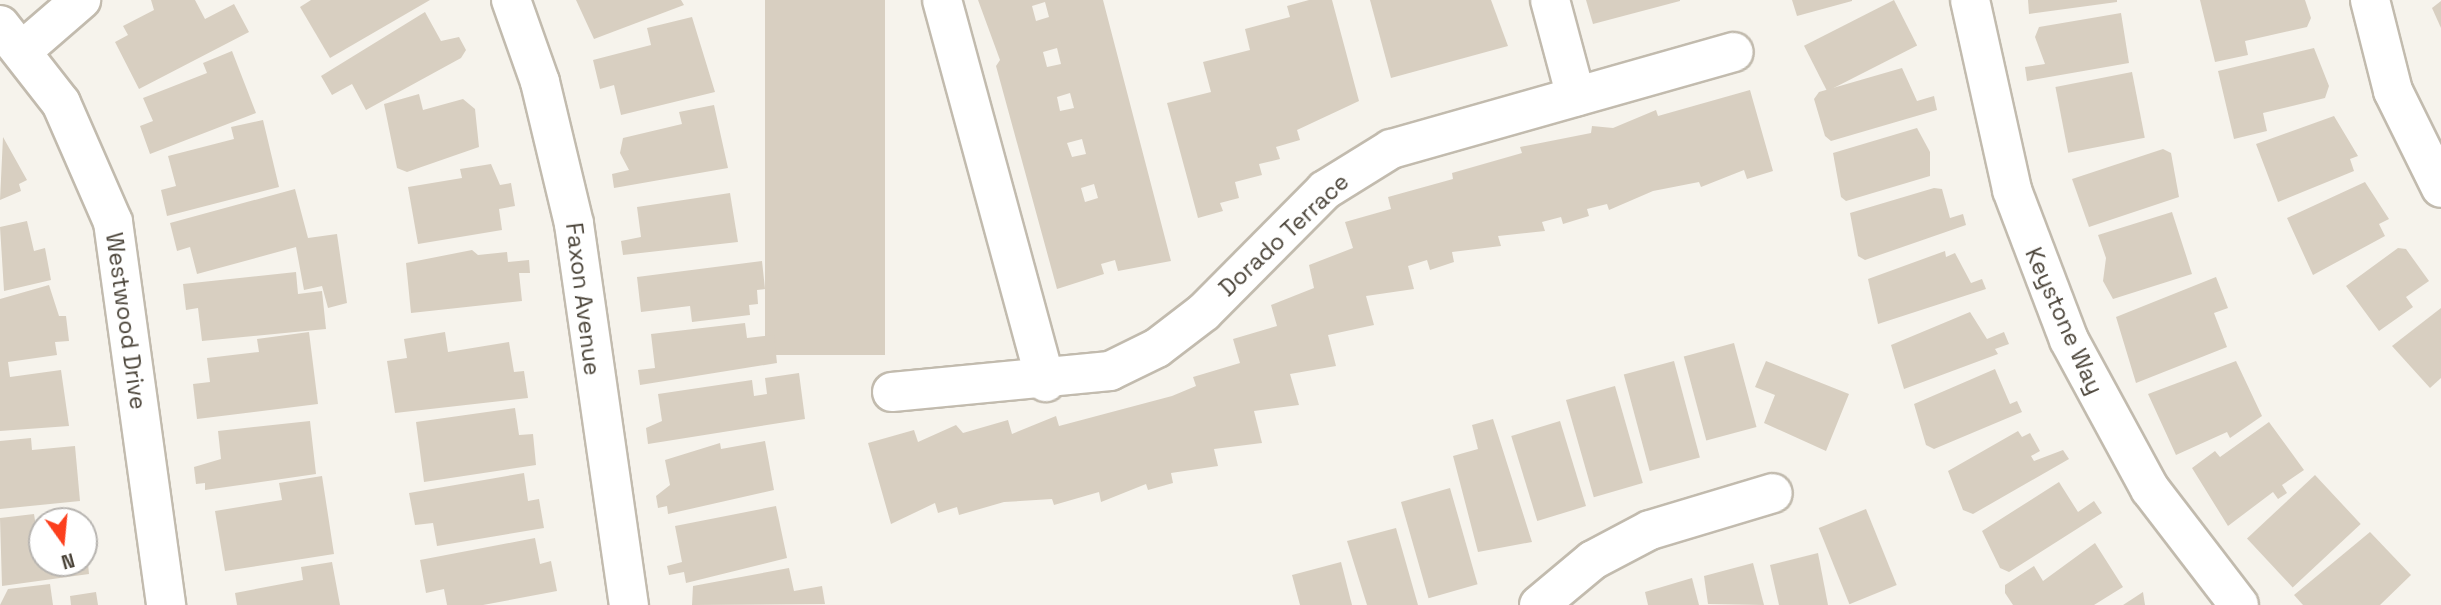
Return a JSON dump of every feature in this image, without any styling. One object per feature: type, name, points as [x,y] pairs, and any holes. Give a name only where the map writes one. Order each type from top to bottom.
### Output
[{"type":"street","points":[[11,38],[81,0]]},
{"type":"street","name":"Faxon Avenue","points":[[511,0],[540,82],[572,212],[629,605]]},
{"type":"street","points":[[942,0],[1046,382]]},
{"type":"street","points":[[1550,0],[1576,97]]},
{"type":"street","name":"Keystone Way","points":[[1970,0],[2012,190],[2069,340],[2150,489],[2239,605]]},
{"type":"street","points":[[2370,0],[2393,91],[2441,188]]},
{"type":"street","name":"Westwood Drive","points":[[11,38],[61,103],[113,222],[166,605]]},
{"type":"street","name":"Dorado Terrace","points":[[892,392],[1046,382],[1110,371],[1157,348],[1204,312],[1325,190],[1370,160],[1734,52]]},
{"type":"street","points":[[1539,605],[1593,560],[1650,530],[1773,493]]},
{"type":"building","points":[[151,0],[195,0],[205,19],[234,4],[249,32],[139,89],[115,42],[128,35],[123,26],[154,10]]},
{"type":"building","points":[[311,0],[430,0],[330,58],[300,7]]},
{"type":"building","points":[[576,0],[681,0],[684,5],[594,39]]},
{"type":"building","points":[[765,0],[885,0],[885,355],[765,355]]},
{"type":"building","points":[[978,0],[1103,0],[1171,261],[1118,271],[1115,260],[1101,264],[1104,274],[1057,289],[996,66],[1000,60]],"holes":[[[1045,2],[1049,17],[1036,21],[1032,6]],[[1057,48],[1061,64],[1047,67],[1043,52]],[[1070,93],[1074,108],[1060,111],[1057,97]],[[1082,139],[1086,154],[1072,157],[1067,143]],[[1094,184],[1098,198],[1085,202],[1081,188]]]},
{"type":"building","points":[[1309,0],[1332,0],[1359,101],[1297,130],[1300,140],[1276,147],[1280,159],[1259,164],[1262,175],[1235,182],[1239,198],[1220,203],[1223,211],[1198,218],[1167,103],[1211,92],[1203,62],[1250,50],[1245,29],[1290,17],[1287,6]]},
{"type":"building","points":[[1370,0],[1491,0],[1508,46],[1391,78]]},
{"type":"building","points":[[1586,0],[1680,0],[1680,1],[1593,24]]},
{"type":"building","points":[[1792,0],[1852,0],[1852,1],[1797,16]]},
{"type":"building","points":[[1894,0],[1917,45],[1827,91],[1804,46]]},
{"type":"building","points":[[2028,0],[2117,0],[2117,2],[2029,14]]},
{"type":"building","points":[[2200,0],[2305,0],[2311,18],[2307,27],[2245,41],[2248,55],[2215,62]]},
{"type":"building","points":[[2441,1],[2441,28],[2432,8]]},
{"type":"building","points":[[425,12],[441,41],[459,37],[466,50],[461,58],[366,110],[352,84],[332,95],[321,76]]},
{"type":"building","points":[[2121,13],[2129,63],[2027,81],[2025,67],[2045,64],[2035,37],[2039,27]]},
{"type":"building","points":[[692,17],[715,92],[621,115],[614,85],[600,89],[593,60],[651,45],[647,28]]},
{"type":"building","points":[[2314,48],[2329,86],[2325,98],[2263,113],[2267,131],[2234,139],[2218,71]]},
{"type":"building","points":[[232,51],[256,113],[150,154],[140,126],[153,121],[143,98],[207,73],[203,63]]},
{"type":"building","points":[[1902,68],[1917,101],[1934,96],[1937,110],[1831,141],[1825,136],[1814,99],[1819,92]]},
{"type":"building","points":[[2132,72],[2145,138],[2068,153],[2055,87]]},
{"type":"building","points":[[1750,90],[1773,171],[1747,179],[1744,170],[1701,187],[1699,182],[1653,191],[1609,210],[1607,204],[1587,209],[1589,216],[1563,224],[1561,217],[1542,222],[1545,231],[1498,236],[1501,246],[1452,252],[1454,262],[1430,270],[1427,260],[1408,266],[1414,289],[1366,296],[1374,325],[1328,335],[1336,366],[1290,374],[1299,405],[1254,411],[1262,443],[1214,449],[1218,466],[1171,473],[1173,483],[1148,490],[1146,484],[1101,502],[1099,492],[1054,505],[1052,499],[1004,502],[959,515],[957,507],[938,513],[935,503],[891,524],[868,443],[914,430],[918,442],[956,425],[963,433],[1008,420],[1012,434],[1056,416],[1059,426],[1172,396],[1196,386],[1193,377],[1240,363],[1233,339],[1277,326],[1271,305],[1314,288],[1309,265],[1353,248],[1345,222],[1391,209],[1388,197],[1453,179],[1452,173],[1522,153],[1520,147],[1591,133],[1592,126],[1613,128],[1656,110],[1658,116]]},
{"type":"building","points":[[419,94],[423,110],[463,99],[475,109],[479,147],[407,172],[397,168],[384,104]]},
{"type":"building","points":[[714,105],[728,168],[614,188],[612,174],[629,170],[620,153],[623,138],[682,124],[679,112]]},
{"type":"building","points":[[2334,116],[2358,156],[2350,159],[2354,171],[2278,202],[2256,144]]},
{"type":"building","points":[[263,120],[279,187],[167,216],[161,190],[176,186],[168,156],[234,139],[231,127]]},
{"type":"building","points":[[1917,128],[1930,152],[1930,176],[1846,201],[1841,197],[1833,153]]},
{"type":"building","points":[[3,137],[27,180],[19,184],[21,191],[0,200]]},
{"type":"building","points":[[2163,149],[2171,153],[2179,197],[2089,227],[2072,179]]},
{"type":"building","points":[[491,164],[500,185],[511,183],[515,206],[499,209],[502,230],[418,244],[408,187],[462,178],[460,169]]},
{"type":"building","points":[[2365,182],[2389,219],[2379,224],[2385,236],[2313,275],[2287,218]]},
{"type":"building","points":[[1934,188],[1942,189],[1950,218],[1963,214],[1966,225],[1865,260],[1858,256],[1850,213]]},
{"type":"building","points":[[295,189],[308,238],[337,234],[347,303],[328,308],[322,286],[304,290],[296,247],[197,274],[190,247],[177,251],[170,223]]},
{"type":"building","points":[[730,193],[738,242],[623,255],[621,241],[641,237],[637,207]]},
{"type":"building","points":[[2172,212],[2192,274],[2113,299],[2103,281],[2106,258],[2098,235]]},
{"type":"building","points":[[27,221],[34,251],[45,248],[51,280],[4,291],[0,227]]},
{"type":"building","points":[[2398,248],[2406,249],[2429,281],[2406,297],[2413,307],[2379,331],[2346,286]]},
{"type":"building","points":[[472,250],[478,255],[507,252],[508,262],[529,260],[530,273],[519,273],[522,301],[411,313],[406,263]]},
{"type":"building","points":[[1945,251],[1946,257],[1955,253],[1971,283],[1982,279],[1986,289],[1878,324],[1868,279]]},
{"type":"building","points":[[762,261],[765,289],[757,290],[758,304],[749,305],[750,315],[692,322],[690,306],[641,312],[637,277]]},
{"type":"building","points":[[296,272],[298,294],[322,291],[326,329],[202,341],[198,308],[186,310],[183,284]]},
{"type":"building","points":[[2216,277],[2228,308],[2214,313],[2227,347],[2136,383],[2116,317]]},
{"type":"building","points":[[49,285],[59,316],[66,316],[69,341],[55,342],[57,355],[8,362],[10,377],[61,370],[69,426],[0,431],[0,299]]},
{"type":"building","points":[[2441,308],[2441,378],[2430,388],[2392,346]]},
{"type":"building","points":[[1970,312],[1987,339],[2004,332],[2009,344],[1995,349],[1998,354],[1904,389],[1891,345]]},
{"type":"building","points":[[745,323],[747,338],[774,335],[777,363],[640,385],[638,370],[655,368],[651,334]]},
{"type":"building","points":[[309,332],[318,404],[197,419],[193,384],[210,382],[207,358],[259,352],[257,339]]},
{"type":"building","points":[[445,332],[448,352],[509,342],[514,372],[524,371],[528,398],[395,413],[387,361],[407,358],[404,339]]},
{"type":"building","points":[[1734,343],[1757,427],[1706,440],[1684,356]]},
{"type":"building","points":[[1674,361],[1700,458],[1650,471],[1624,374]]},
{"type":"building","points":[[1766,361],[1849,394],[1826,451],[1764,423],[1775,395],[1755,387]]},
{"type":"building","points":[[2236,361],[2262,416],[2230,438],[2227,432],[2176,455],[2148,394]]},
{"type":"building","points":[[1995,369],[2010,404],[2017,401],[2022,412],[1934,449],[1926,445],[1914,404]]},
{"type":"building","points":[[799,373],[805,419],[648,444],[646,428],[662,421],[658,394],[752,380],[754,396],[767,394],[765,378]]},
{"type":"building","points":[[1615,386],[1643,483],[1594,497],[1566,400]]},
{"type":"building","points":[[515,408],[519,435],[533,434],[536,465],[424,482],[416,422]]},
{"type":"building","points":[[1493,419],[1532,542],[1478,552],[1453,456],[1478,449],[1472,425]]},
{"type":"building","points":[[310,421],[316,474],[205,490],[205,483],[196,484],[194,467],[221,459],[218,431]]},
{"type":"building","points":[[1560,421],[1586,506],[1537,521],[1511,436]]},
{"type":"building","points":[[2269,422],[2304,470],[2282,485],[2287,493],[2278,499],[2273,492],[2228,526],[2192,468],[2215,451],[2220,457]]},
{"type":"building","points":[[2018,431],[2022,437],[2030,433],[2040,451],[2031,456],[2034,461],[2063,450],[2069,459],[1973,514],[1963,510],[1948,471]]},
{"type":"building","points":[[31,438],[32,450],[75,446],[80,501],[0,509],[0,441]]},
{"type":"building","points":[[765,441],[774,490],[668,514],[667,506],[658,508],[656,496],[670,485],[665,460],[720,443],[721,449]]},
{"type":"building","points":[[524,473],[528,501],[539,499],[544,528],[437,546],[433,523],[415,525],[409,493]]},
{"type":"building","points":[[2315,475],[2361,524],[2293,587],[2247,538]]},
{"type":"building","points":[[322,476],[334,554],[225,571],[215,511],[282,500],[279,483]]},
{"type":"building","points":[[2059,482],[2078,512],[2094,501],[2102,513],[2009,572],[2000,568],[1982,531]]},
{"type":"building","points":[[1450,488],[1478,584],[1429,598],[1401,502]]},
{"type":"building","points":[[776,506],[787,558],[686,583],[684,572],[669,575],[667,566],[682,562],[675,526]]},
{"type":"building","points":[[1866,509],[1897,585],[1849,604],[1819,528]]},
{"type":"building","points":[[28,515],[28,577],[67,577],[2,586],[0,518]]},
{"type":"building","points":[[1396,528],[1418,605],[1367,605],[1347,541]]},
{"type":"building","points":[[2370,532],[2411,575],[2380,605],[2303,605],[2294,595]]},
{"type":"building","points":[[535,538],[540,564],[551,561],[557,591],[483,605],[447,605],[444,589],[426,593],[420,560]]},
{"type":"building","points":[[2095,543],[2123,587],[2094,605],[2013,605],[2005,593],[2005,585],[2034,566],[2043,581]]},
{"type":"building","points":[[1818,553],[1828,605],[1779,605],[1770,565]]},
{"type":"building","points":[[332,562],[340,605],[237,605],[235,593],[303,580],[301,567]]},
{"type":"building","points":[[1341,562],[1352,605],[1300,605],[1292,575]]},
{"type":"building","points":[[1753,563],[1764,605],[1708,604],[1704,576]]},
{"type":"building","points":[[789,568],[794,591],[822,586],[825,604],[692,605],[693,586]]},
{"type":"building","points":[[1692,578],[1699,605],[1648,605],[1645,592]]},
{"type":"building","points":[[50,584],[53,605],[0,605],[8,589]]},
{"type":"building","points":[[96,592],[98,605],[71,605],[70,596]]},
{"type":"building","points":[[2143,592],[2145,605],[2123,605]]}]
